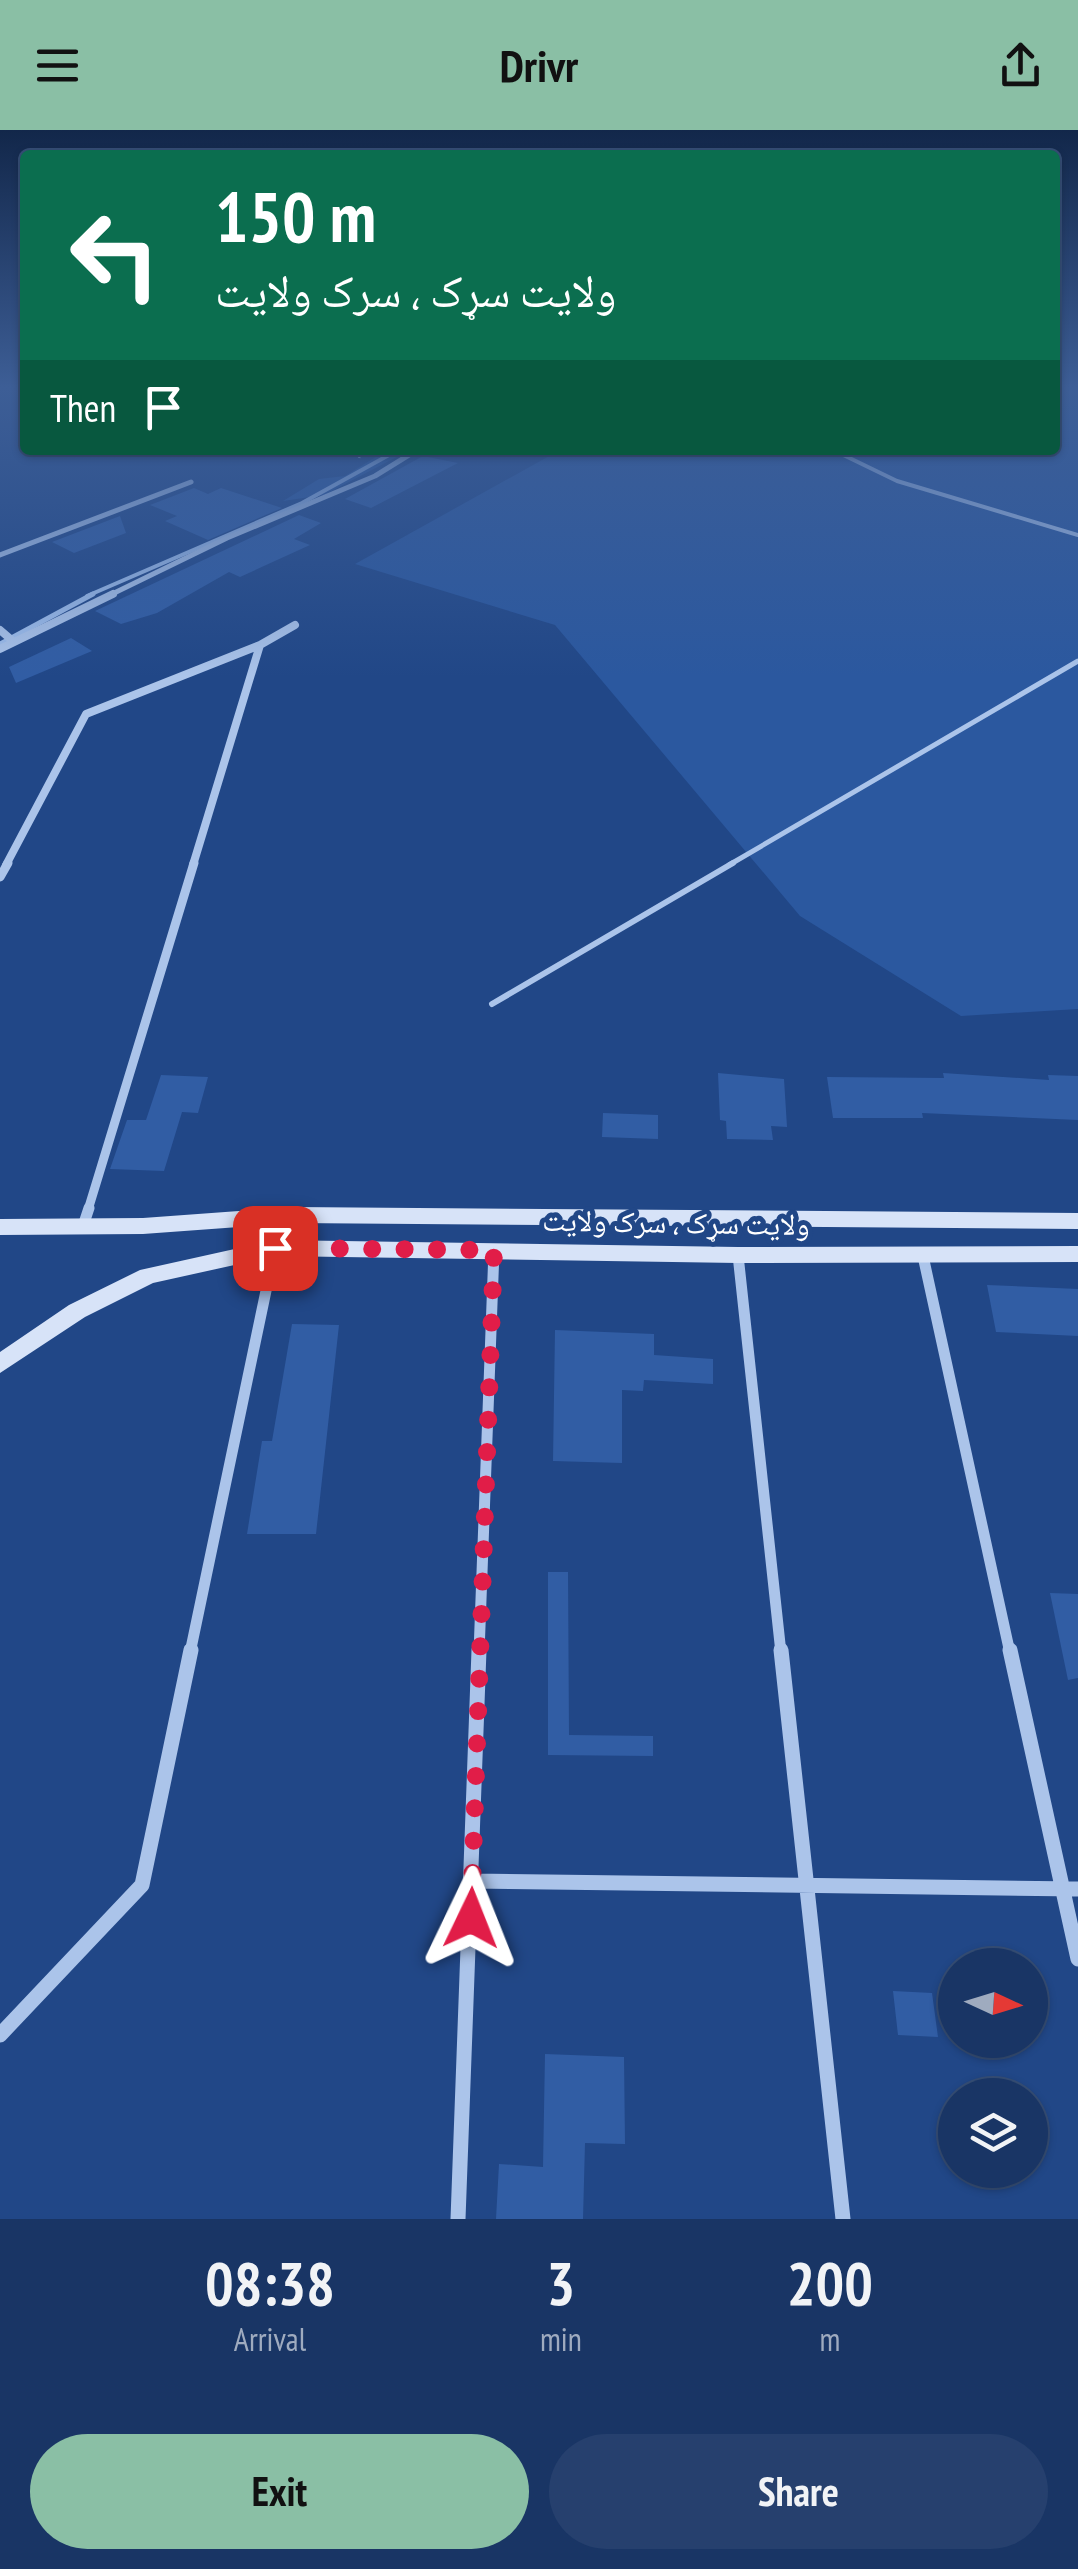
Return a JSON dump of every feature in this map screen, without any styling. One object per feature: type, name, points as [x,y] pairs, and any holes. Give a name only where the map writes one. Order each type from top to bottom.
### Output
[{"type":"main road","name":"ولایت سړک ، سرک ولایت","points":[[0,1226],[293,1216],[1078,1221]]},
{"type":"main road","name":"ولایت سړک ، سرک ولایت","points":[[0,1364],[77,1311],[148,1276],[275,1248],[738,1255],[1078,1254]]},
{"type":"street","points":[[0,555],[190,482]]},
{"type":"street","points":[[0,649],[227,538],[360,482]]},
{"type":"street","points":[[0,877],[86,714],[260,645],[296,625]]},
{"type":"street","points":[[0,630],[14,642]]},
{"type":"street","points":[[83,1226],[260,645]]},
{"type":"street","points":[[0,2035],[142,1885],[275,1248]]},
{"type":"street","points":[[458,2219],[494,1250]]},
{"type":"street","points":[[738,1255],[843,2219]]},
{"type":"street","points":[[923,1256],[1070,1889],[1078,1960]]},
{"type":"street","points":[[472,1881],[1070,1889]]},
{"type":"lane","points":[[901,482],[1078,534]]},
{"type":"lane","points":[[492,1004],[1078,660]]},
{"type":"lane","points":[[1065,671],[1078,675]]},
{"type":"shaded area","points":[[313,482],[348,482],[324,495],[283,501]]},
{"type":"shaded area","points":[[502,482],[1078,482],[1078,1009],[961,1016],[800,916],[555,625],[355,564]]},
{"type":"building","points":[[375,482],[420,482],[371,508],[345,499]]},
{"type":"building","points":[[194,488],[208,494],[221,488],[282,508],[208,540],[165,521],[177,516],[150,505]]},
{"type":"building","points":[[299,515],[321,523],[294,539],[310,545],[240,577],[229,572],[157,613],[121,624],[95,611]]},
{"type":"building","points":[[120,516],[126,533],[74,553],[52,542]]},
{"type":"building","points":[[71,638],[92,651],[16,683],[9,667]]},
{"type":"building","points":[[718,1073],[784,1079],[787,1127],[771,1126],[773,1140],[727,1139],[726,1121],[720,1120]]},
{"type":"building","points":[[943,1073],[1049,1080],[1048,1075],[1078,1076],[1078,1120],[922,1113],[923,1118],[833,1118],[827,1077],[944,1078]]},
{"type":"building","points":[[161,1075],[208,1077],[198,1113],[182,1112],[164,1171],[110,1169],[127,1120],[146,1120]]},
{"type":"building","points":[[603,1113],[658,1115],[658,1139],[602,1137]]},
{"type":"building","points":[[987,1285],[1078,1289],[1078,1336],[996,1332]]},
{"type":"building","points":[[292,1324],[339,1325],[316,1534],[247,1534],[262,1441],[272,1441]]},
{"type":"building","points":[[555,1330],[654,1334],[654,1355],[713,1359],[713,1384],[644,1380],[643,1391],[622,1390],[622,1463],[553,1461]]},
{"type":"building","points":[[548,1572],[568,1572],[569,1735],[653,1736],[653,1756],[548,1755]]},
{"type":"building","points":[[1050,1593],[1078,1594],[1078,1678],[1068,1680]]},
{"type":"building","points":[[893,1991],[932,1993],[938,2037],[898,2035]]},
{"type":"building","points":[[545,2054],[624,2057],[625,2144],[585,2143],[583,2219],[496,2219],[499,2164],[543,2167]]},
{"type":"waterway","points":[[87,596],[302,503],[339,482]]},
{"type":"waterway","points":[[0,644],[93,594]]},
{"type":"route","points":[[275,1248],[494,1250],[471,1918]]}]
